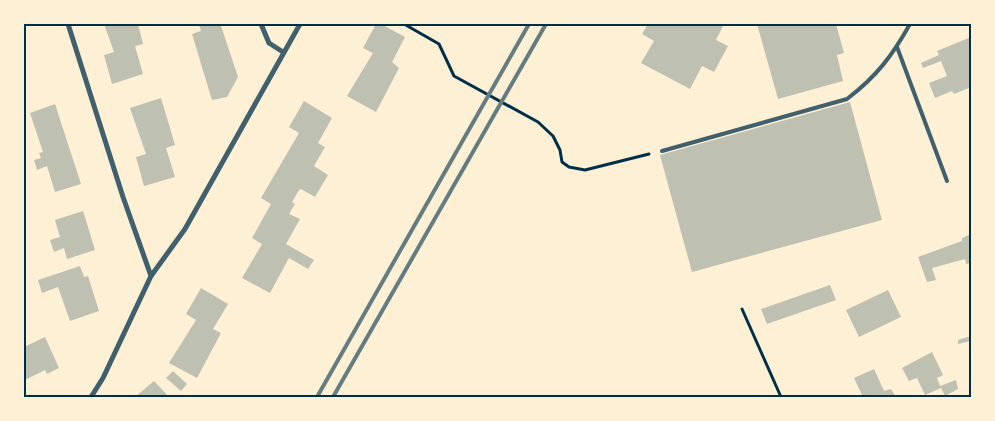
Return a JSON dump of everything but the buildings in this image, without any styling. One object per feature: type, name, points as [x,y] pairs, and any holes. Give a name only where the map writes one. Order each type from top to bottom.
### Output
[{"type":"street","points":[[68,24],[123,197],[151,276]]},
{"type":"street","points":[[261,24],[269,43],[283,52]]},
{"type":"street","points":[[91,397],[103,378],[151,276],[185,228],[300,24]]},
{"type":"lane","points":[[662,151],[847,99],[887,63],[910,24]]},
{"type":"lane","points":[[897,47],[947,181]]},
{"type":"path","points":[[404,24],[439,44],[454,76],[538,122],[554,136],[560,150],[562,162],[569,167],[585,170],[662,151]]},
{"type":"path","points":[[742,309],[782,397]]},
{"type":"railway","points":[[317,397],[529,24]]},
{"type":"railway","points":[[333,397],[546,24]]}]
